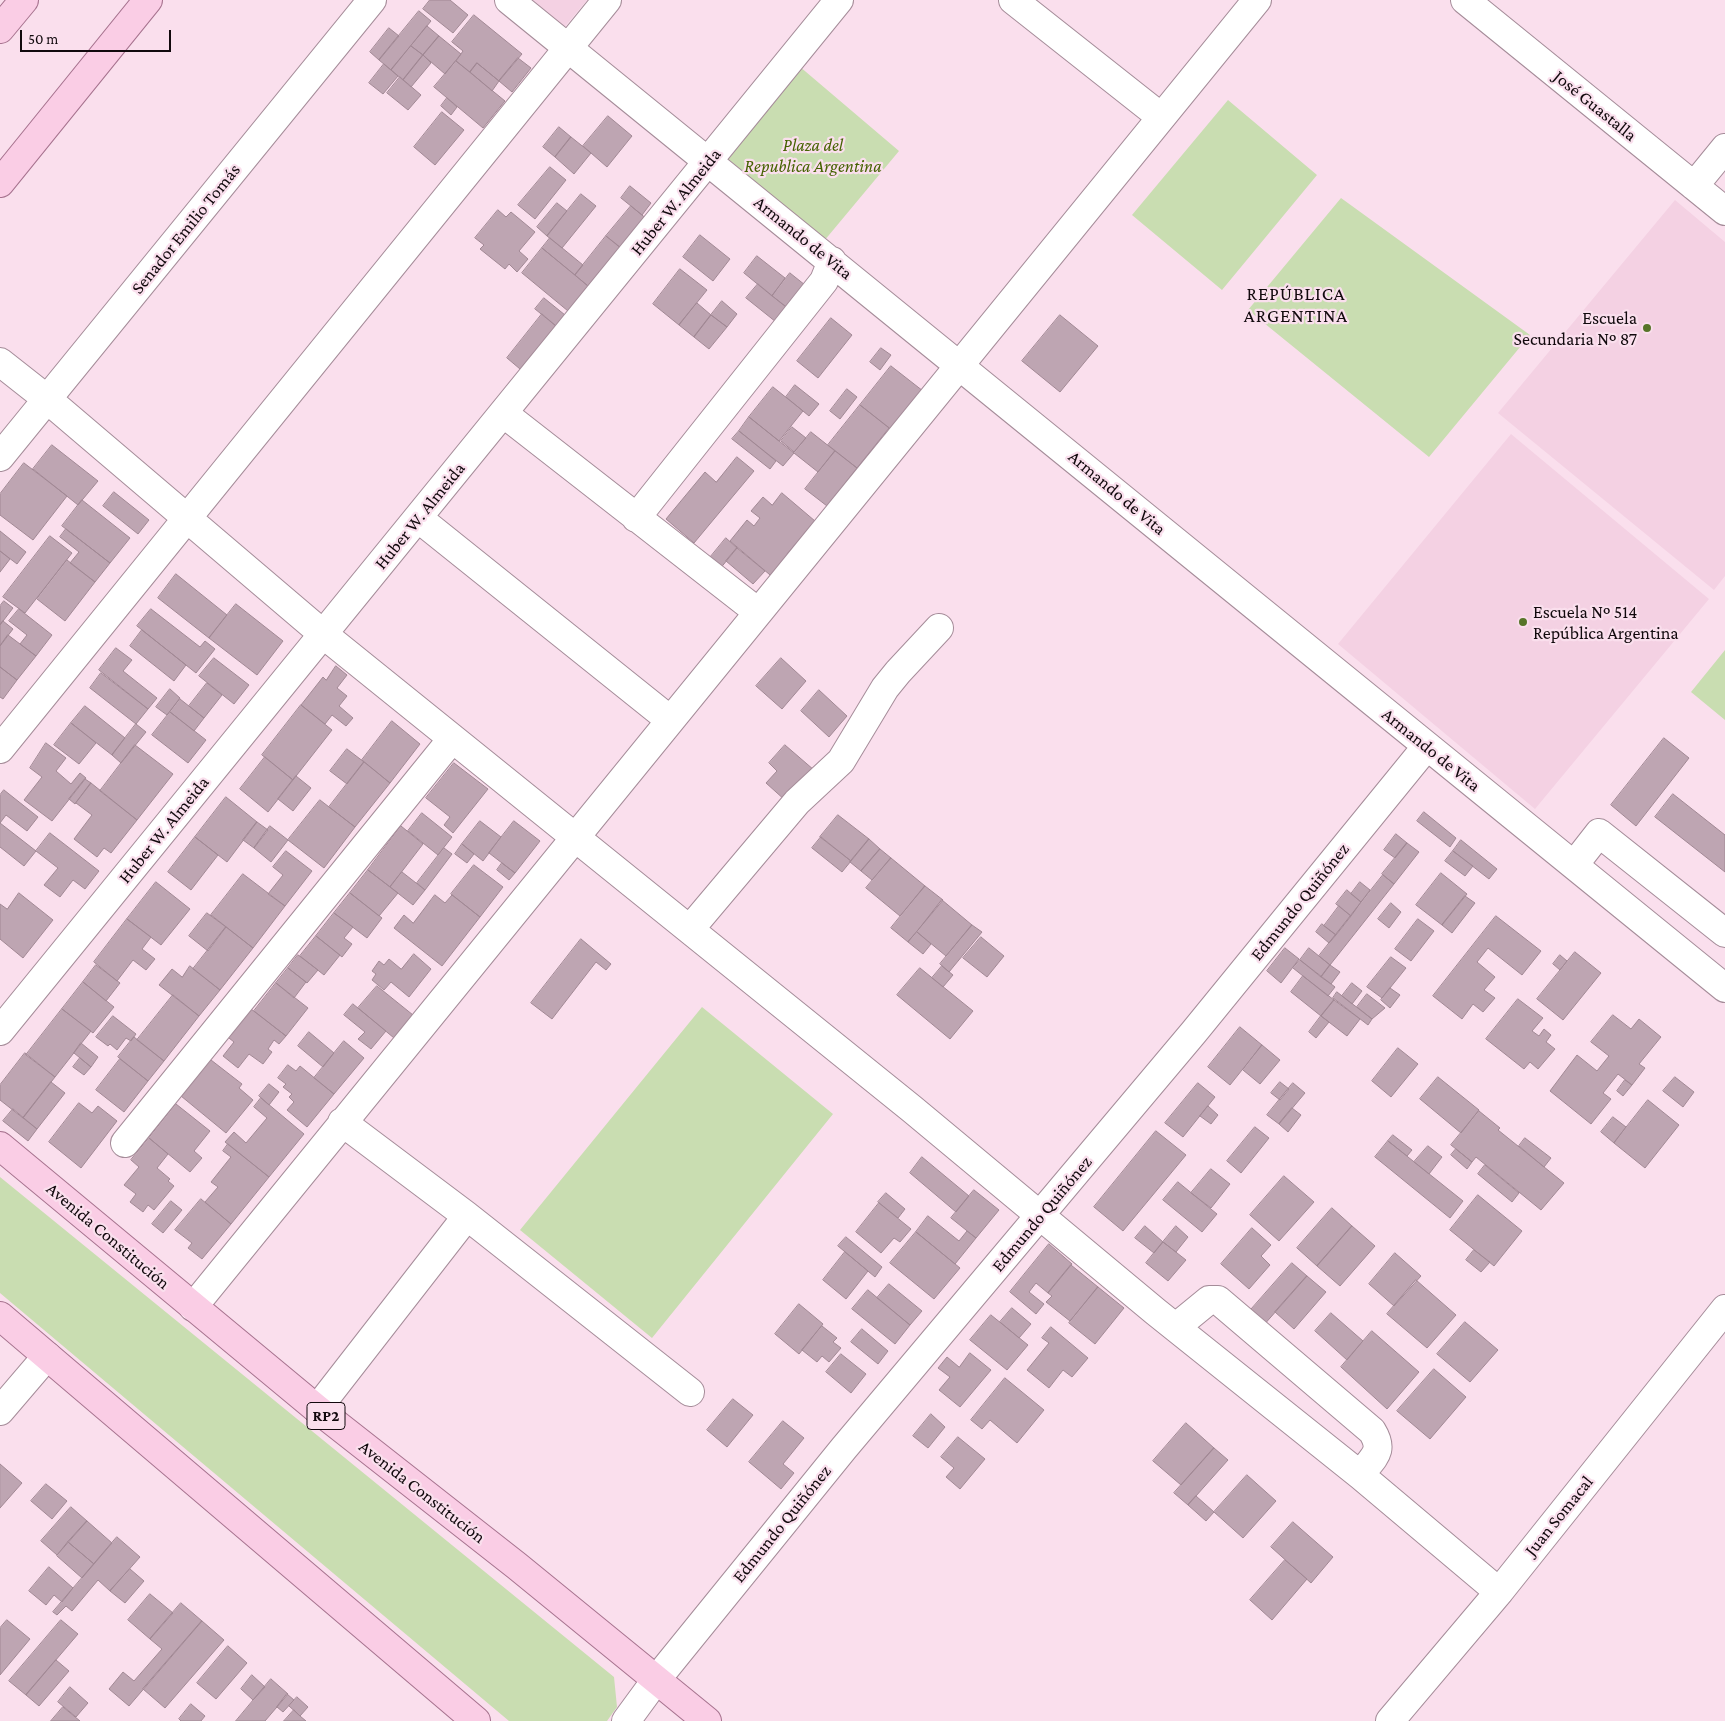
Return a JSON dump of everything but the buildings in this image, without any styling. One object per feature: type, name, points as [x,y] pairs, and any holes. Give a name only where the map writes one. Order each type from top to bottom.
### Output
[{"type":"main road","points":[[0,30],[24,0]]},
{"type":"main road","points":[[0,183],[148,0]]},
{"type":"main road","name":"Avenida Constitución","points":[[0,1146],[317,1409],[509,1560],[707,1721]]},
{"type":"main road","points":[[0,1316],[476,1721]]},
{"type":"street","name":"Senador Emilio Tomás","points":[[0,458],[372,0]]},
{"type":"street","name":"Armando de Vita","points":[[508,0],[832,261],[1725,988]]},
{"type":"street","points":[[0,749],[186,517],[607,0]]},
{"type":"street","name":"Huber W. Almeida","points":[[0,1031],[839,0]]},
{"type":"street","points":[[1013,0],[1161,117]]},
{"type":"street","name":"José Guastalla","points":[[1465,0],[1725,211]]},
{"type":"street","points":[[193,1306],[1161,117],[1245,4]]},
{"type":"street","points":[[1694,186],[1725,148]]},
{"type":"street","points":[[636,518],[824,281],[832,261]]},
{"type":"street","points":[[0,362],[47,399],[323,634],[574,838],[690,929],[1040,1217],[1360,1475],[1499,1592]]},
{"type":"street","points":[[503,413],[758,612]]},
{"type":"street","points":[[418,518],[670,720]]},
{"type":"street","points":[[690,929],[797,802],[841,761],[885,688],[939,628]]},
{"type":"street","points":[[125,1144],[452,739]]},
{"type":"street","name":"Edmundo Quiñónez","points":[[626,1721],[656,1680],[844,1448],[1188,1039],[1427,746]]},
{"type":"street","points":[[1574,866],[1599,833],[1725,933]]},
{"type":"street","points":[[342,1122],[467,1216],[690,1392]]},
{"type":"street","points":[[317,1409],[467,1216]]},
{"type":"street","points":[[1176,1327],[1209,1300],[1218,1300],[1372,1431],[1378,1442],[1377,1451],[1360,1475]]},
{"type":"street","name":"Juan Somacal","points":[[1390,1721],[1499,1592],[1725,1309]]},
{"type":"street","points":[[0,1411],[47,1356]]},
{"type":"shaded area","points":[[527,0],[587,0],[562,30]]},
{"type":"shaded area","name":"Escuela Secundaria Nº 87","points":[[1675,200],[1725,242],[1725,576],[1714,590],[1498,413]]},
{"type":"shaded area","name":"Escuela Nº 514 República Argentina","points":[[1511,434],[1709,599],[1535,809],[1338,644]]},
{"type":"green space","name":"Plaza del Republica Argentina","points":[[799,66],[899,151],[824,241],[723,158]]},
{"type":"green space","points":[[1228,100],[1317,175],[1222,290],[1132,215]]},
{"type":"green space","points":[[1341,198],[1530,335],[1429,457],[1248,310]]},
{"type":"green space","points":[[1725,650],[1725,720],[1691,692]]},
{"type":"green space","points":[[702,1007],[833,1114],[652,1338],[520,1230]]},
{"type":"green space","points":[[0,1177],[614,1677],[617,1707],[607,1721],[509,1721],[0,1293]]},
{"type":"place","name":"Escuela Secundaria Nº 87","points":[[1647,328]]},
{"type":"place","name":"Escuela Nº 514 República Argentina","points":[[1523,622]]},
{"type":"district","name":"REPÚBLICA ARGENTINA","points":[[1296,305]]}]
